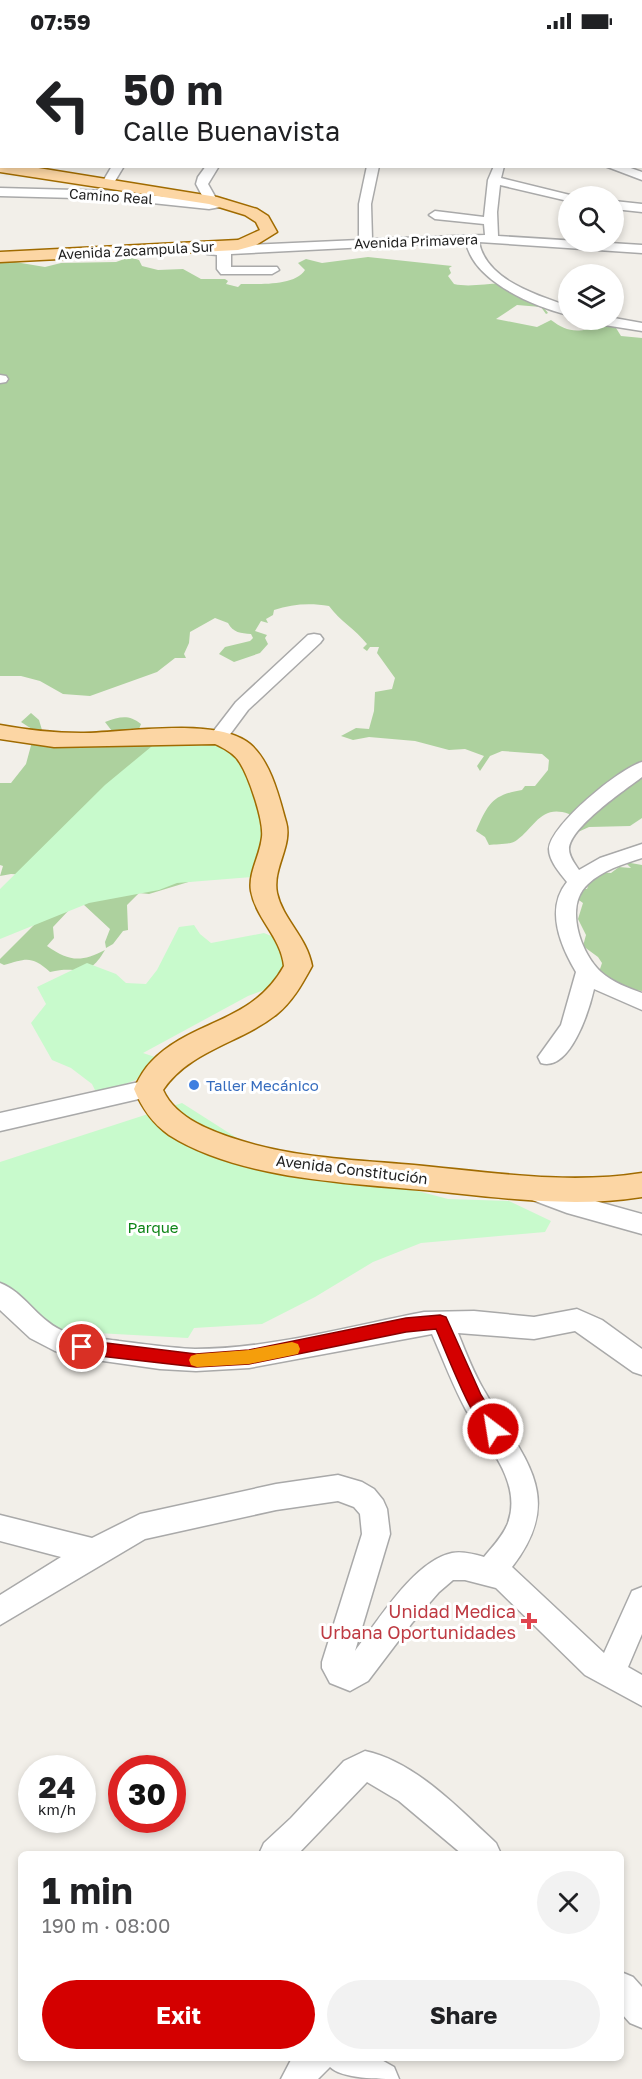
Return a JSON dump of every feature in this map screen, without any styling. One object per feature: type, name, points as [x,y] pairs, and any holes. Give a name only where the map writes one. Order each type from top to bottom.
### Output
[{"type":"main road","points":[[10,168],[216,201],[259,216],[265,223],[271,240]]},
{"type":"main road","name":"Avenida Zacampula Sur","points":[[0,257],[245,244],[271,240]]},
{"type":"main road","points":[[0,732],[29,737],[67,739],[218,737],[234,743],[252,759],[260,773],[276,831],[264,876],[263,889],[273,914],[294,943],[298,966],[284,991],[255,1017],[172,1060],[155,1075],[148,1089]]},
{"type":"main road","name":"Avenida Constitución","points":[[148,1089],[160,1111],[183,1129],[255,1156],[306,1166],[525,1186],[601,1190],[642,1185]]},
{"type":"street","points":[[108,183],[117,168]]},
{"type":"street","points":[[211,168],[204,177],[202,184],[216,201]]},
{"type":"street","points":[[366,242],[363,221],[364,201],[372,168]]},
{"type":"street","points":[[492,238],[490,221],[494,180],[499,168]]},
{"type":"street","points":[[616,168],[642,176]]},
{"type":"street","points":[[494,180],[558,195]]},
{"type":"street","name":"Camino Real","points":[[0,192],[114,195],[209,205],[216,201]]},
{"type":"street","points":[[624,206],[642,208]]},
{"type":"street","points":[[435,215],[490,221]]},
{"type":"street","points":[[472,238],[476,256],[494,274],[526,293],[558,307]]},
{"type":"street","name":"Avenida Primavera","points":[[190,247],[224,250],[271,240],[366,242],[492,238],[642,249]]},
{"type":"street","points":[[224,250],[224,269],[226,271],[272,270]]},
{"type":"street","points":[[624,324],[642,327]]},
{"type":"street","points":[[218,737],[249,699],[315,639]]},
{"type":"street","points":[[577,880],[568,870],[560,848],[564,834],[604,795],[642,768]]},
{"type":"street","points":[[642,851],[626,856],[577,880],[567,896],[564,907],[566,927],[586,971],[599,983],[642,1002]]},
{"type":"street","points":[[549,1057],[567,1038],[577,1019],[586,971]]},
{"type":"street","points":[[0,1122],[148,1089]]},
{"type":"street","points":[[525,1186],[567,1203],[642,1224]]},
{"type":"street","points":[[0,1294],[39,1330],[63,1342],[106,1350],[196,1360],[260,1356],[406,1325],[474,1322],[534,1328],[577,1320],[593,1328],[642,1364]]},
{"type":"street","points":[[440,1322],[475,1399],[515,1464],[526,1489],[525,1511],[510,1551],[490,1572]]},
{"type":"street","points":[[0,1611],[94,1552],[140,1527],[317,1490],[338,1488],[352,1491],[364,1498],[373,1509],[376,1534],[337,1662],[340,1673],[350,1676],[358,1671],[434,1576],[454,1566],[490,1572],[506,1578],[584,1654],[610,1674],[642,1691]]},
{"type":"street","points":[[0,1528],[94,1552]]},
{"type":"street","points":[[610,1674],[642,1601]]},
{"type":"street","points":[[278,1851],[361,1767],[374,1768],[416,1795],[481,1851]]},
{"type":"street","points":[[624,1992],[642,2011]]},
{"type":"street","points":[[298,2079],[312,2061]]},
{"type":"street","points":[[350,2061],[382,2079]]},
{"type":"green space","points":[[130,257],[139,260],[142,266],[158,270],[183,269],[201,279],[225,279],[228,281],[226,284],[238,287],[241,284],[276,283],[293,279],[305,270],[298,263],[306,259],[322,263],[368,257],[452,266],[449,268],[451,273],[448,276],[454,284],[506,284],[529,296],[548,313],[546,314],[541,307],[517,305],[496,319],[537,327],[551,320],[558,324],[558,330],[617,330],[621,336],[642,338],[642,818],[630,826],[589,827],[578,832],[570,829],[569,814],[552,812],[539,818],[514,842],[489,845],[485,837],[476,831],[488,807],[497,798],[522,790],[525,786],[535,786],[548,770],[549,760],[542,754],[502,751],[490,756],[480,771],[477,766],[484,756],[465,749],[449,750],[415,741],[369,737],[353,740],[341,736],[356,728],[369,729],[374,711],[375,692],[392,689],[395,678],[377,653],[379,647],[370,647],[367,651],[363,648],[367,644],[329,606],[301,605],[274,610],[273,615],[266,619],[268,623],[261,621],[255,631],[267,635],[265,638],[268,644],[260,653],[234,662],[219,654],[225,647],[250,641],[253,638],[251,634],[238,632],[228,623],[215,618],[190,632],[189,643],[184,654],[186,658],[175,658],[157,672],[90,696],[63,694],[40,681],[21,676],[0,676],[0,262],[9,261],[45,267],[61,263],[116,262]]},
{"type":"green space","points":[[31,713],[39,720],[42,730],[65,738],[115,735],[105,722],[120,718],[132,719],[141,724],[137,734],[162,747],[195,880],[149,894],[139,893],[127,905],[128,930],[123,931],[113,944],[106,948],[105,942],[110,929],[83,904],[69,910],[53,927],[54,938],[47,946],[62,955],[75,958],[88,957],[105,950],[93,966],[87,969],[50,972],[38,963],[28,960],[4,965],[0,963],[0,959],[49,910],[31,875],[0,876],[3,866],[0,865],[0,783],[11,783],[26,764],[33,738],[38,733],[21,722]]},
{"type":"green space","points":[[163,737],[259,751],[283,836],[252,877],[177,883],[159,890],[89,903],[0,939],[0,889],[105,785]]},
{"type":"green space","points":[[625,862],[642,865],[642,991],[603,986],[598,975],[602,963],[598,957],[583,946],[586,935],[578,919],[583,903],[569,893],[577,889],[587,889],[593,872],[611,873],[619,867],[631,868]]},
{"type":"green space","points":[[194,925],[200,934],[211,943],[264,933],[298,947],[286,982],[248,996],[143,1053],[155,1057],[136,1080],[97,1094],[92,1084],[71,1068],[52,1060],[31,1023],[46,1004],[37,987],[87,963],[116,974],[126,983],[146,984],[157,970],[179,927]]},
{"type":"green space","name":"Parque","points":[[182,1103],[251,1147],[448,1199],[509,1201],[551,1221],[545,1232],[421,1243],[373,1262],[315,1297],[262,1324],[194,1328],[188,1338],[24,1329],[0,1308],[0,1162]]},
{"type":"slow traffic","points":[[197,1360],[249,1357],[292,1349]]},
{"type":"place","name":"Taller Mecánico","points":[[194,1085]]},
{"type":"place","name":"Unidad Medica Urbana Oportunidades","points":[[529,1621]]},
{"type":"route","points":[[82,1347],[160,1358],[196,1360],[249,1357],[406,1325],[440,1322],[475,1399],[493,1429]]}]
